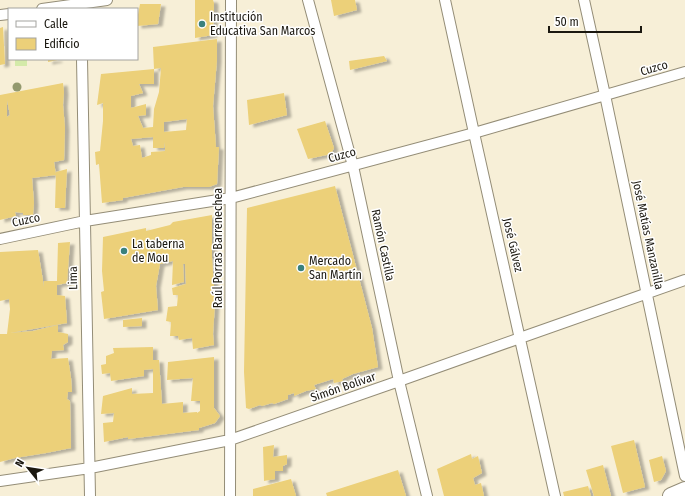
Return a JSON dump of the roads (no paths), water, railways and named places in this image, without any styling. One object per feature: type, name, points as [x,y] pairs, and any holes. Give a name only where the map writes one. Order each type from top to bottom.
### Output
[{"type":"main road","points":[[671,496],[685,490]]},
{"type":"street","points":[[50,8],[107,0]]},
{"type":"street","name":"Raúl Porras Barrenechea","points":[[230,496],[231,0]]},
{"type":"street","name":"Ramón Castilla","points":[[308,0],[353,166],[399,381],[427,496]]},
{"type":"street","name":"José Gálvez","points":[[445,0],[555,496]]},
{"type":"street","name":"José Matías Manzanilla","points":[[584,0],[685,476]]},
{"type":"street","name":"Lima","points":[[82,60],[90,496]]},
{"type":"street","name":"Cuzco","points":[[0,239],[85,221],[231,198],[474,133],[685,72]]},
{"type":"street","name":"Simón Bolívar","points":[[0,481],[90,468],[230,440],[685,280]]},
{"type":"place","name":"Institución Educativa San Marcos","points":[[202,24]]},
{"type":"place","name":"La taberna de Mou","points":[[124,251]]},
{"type":"place","name":"Mercado San Martín","points":[[301,268]]}]
